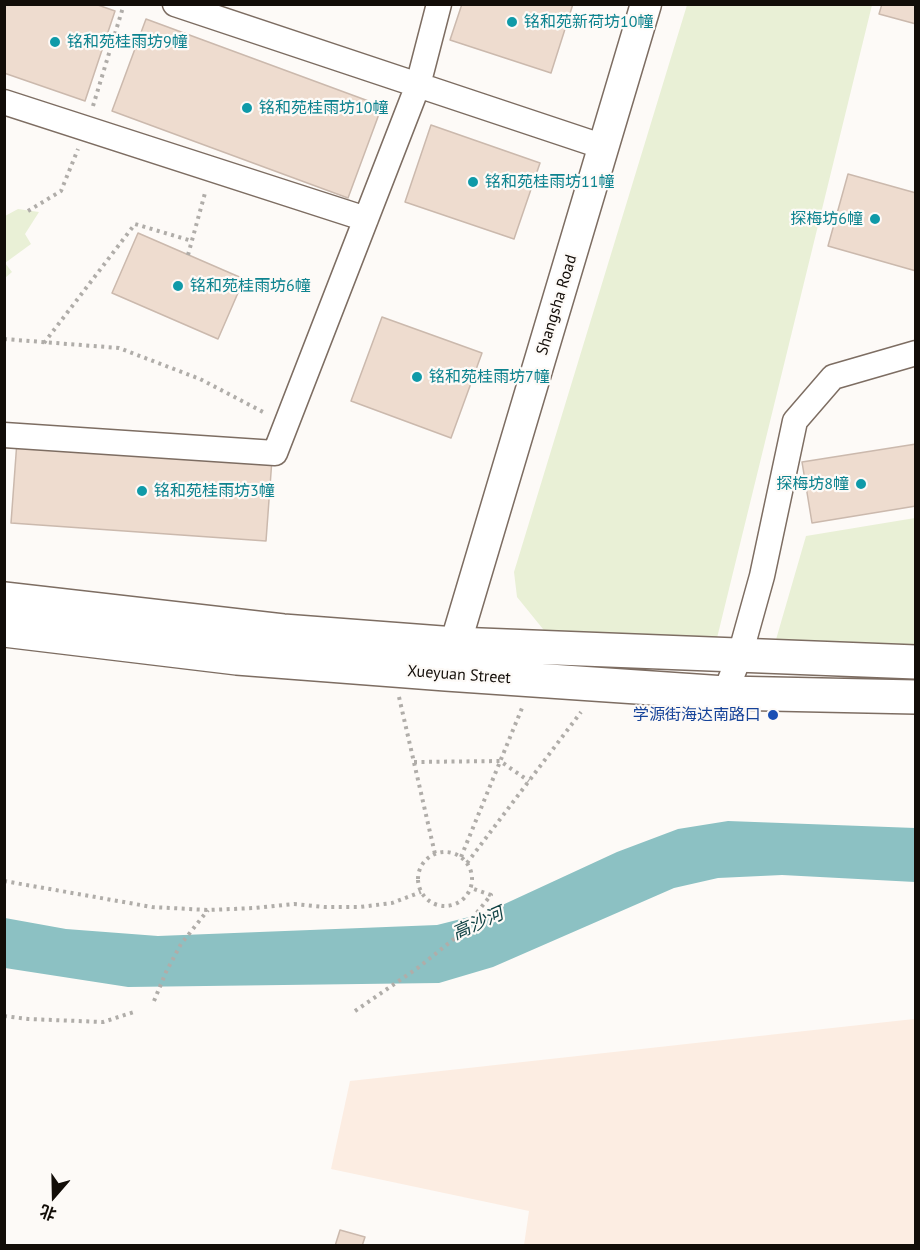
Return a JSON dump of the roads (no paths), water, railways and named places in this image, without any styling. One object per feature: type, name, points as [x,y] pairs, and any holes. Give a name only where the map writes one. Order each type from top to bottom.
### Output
[{"type":"main road","name":"Xueyuan Street","points":[[4,599],[283,631],[451,659],[534,680],[725,693],[915,697]]},
{"type":"main road","name":"Xueyuan Street","points":[[4,630],[237,658],[393,670],[451,659],[740,655],[915,662]]},
{"type":"street","points":[[175,4],[604,147]]},
{"type":"street","points":[[4,435],[275,453],[418,85],[439,4]]},
{"type":"street","name":"Shangsha Road","points":[[451,659],[646,4]]},
{"type":"street","points":[[4,102],[366,219]]},
{"type":"street","points":[[725,693],[740,655],[762,576],[795,421],[833,377],[915,353]]},
{"type":"water","name":"高沙河","points":[[728,821],[915,828],[915,882],[782,875],[718,878],[674,888],[493,967],[439,983],[128,987],[5,968],[5,918],[66,929],[158,936],[437,925],[485,913],[617,852],[678,829]]},
{"type":"place","name":"铭和苑新荷坊10幢","points":[[512,22]]},
{"type":"place","name":"铭和苑桂雨坊9幢","points":[[55,42]]},
{"type":"place","name":"铭和苑桂雨坊10幢","points":[[247,108]]},
{"type":"place","name":"铭和苑桂雨坊11幢","points":[[473,182]]},
{"type":"place","name":"探梅坊6幢","points":[[875,219]]},
{"type":"place","name":"铭和苑桂雨坊6幢","points":[[178,286]]},
{"type":"place","name":"铭和苑桂雨坊7幢","points":[[417,377]]},
{"type":"place","name":"探梅坊8幢","points":[[861,484]]},
{"type":"place","name":"铭和苑桂雨坊3幢","points":[[142,491]]},
{"type":"place","name":"学源街海达南路口","points":[[773,715]]}]
